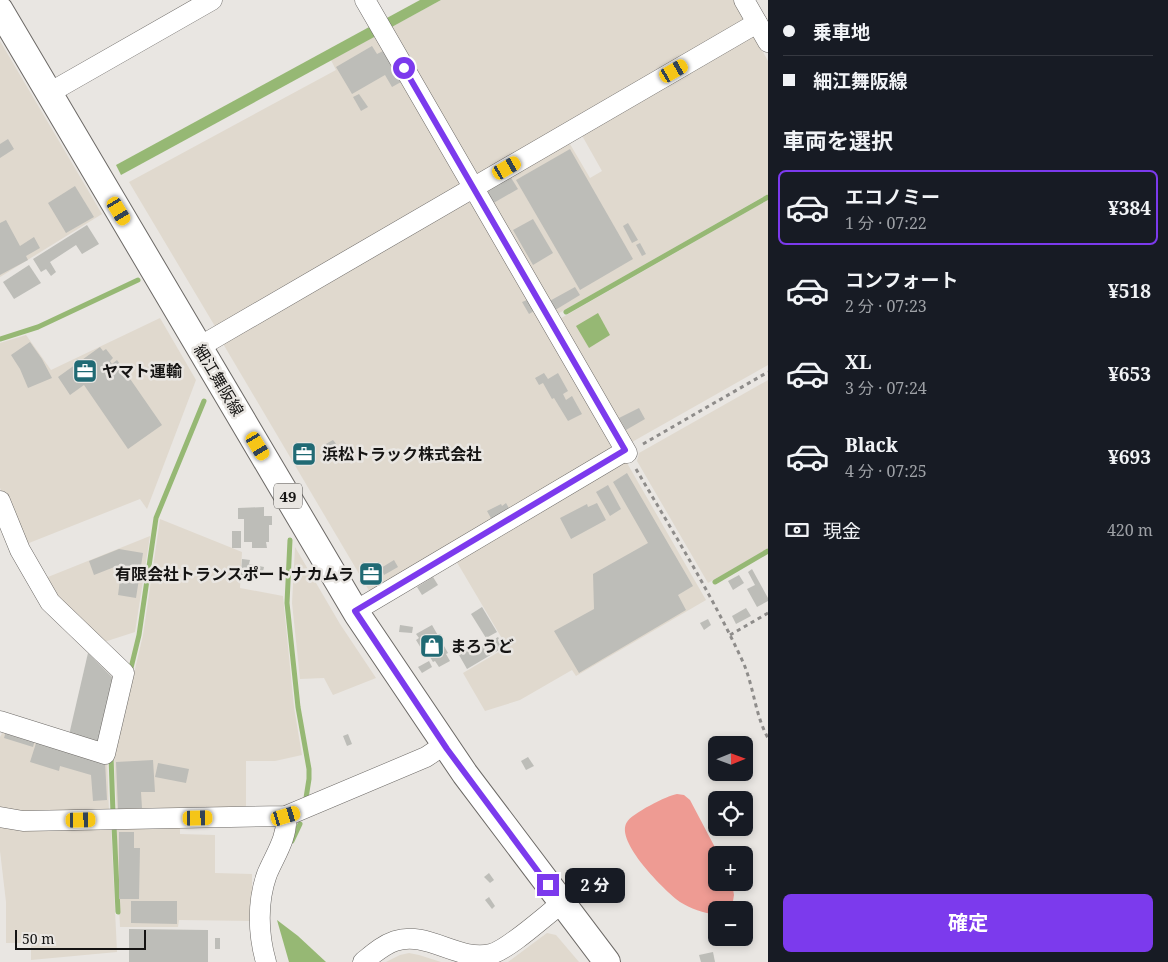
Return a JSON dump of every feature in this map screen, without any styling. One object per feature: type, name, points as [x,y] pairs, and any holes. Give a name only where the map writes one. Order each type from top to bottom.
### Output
[{"type":"main road","name":"細江舞阪線","points":[[0,10],[355,611],[444,745],[607,962]]},
{"type":"street","points":[[49,93],[212,0]]},
{"type":"street","points":[[355,611],[626,452],[365,0]]},
{"type":"street","points":[[744,0],[768,42]]},
{"type":"street","points":[[199,347],[757,23]]},
{"type":"street","points":[[0,501],[20,550],[50,602],[124,673],[105,754],[0,721]]},
{"type":"street","points":[[0,817],[23,821],[286,816],[426,757],[444,745]]},
{"type":"street","points":[[266,962],[260,935],[261,905],[267,875],[286,830],[286,816]]},
{"type":"street","points":[[363,962],[383,946],[409,939],[423,941],[467,955],[481,956],[495,953],[507,946],[562,903]]},
{"type":"path","points":[[768,372],[626,452],[707,591],[730,635],[751,683],[754,701],[768,738]]},
{"type":"path","points":[[730,635],[768,613]]},
{"type":"path","points":[[764,729],[768,726]]},
{"type":"shaded area","points":[[420,0],[441,0],[390,28],[385,19]]},
{"type":"shaded area","points":[[441,0],[733,0],[746,23],[479,178],[388,29]]},
{"type":"shaded area","points":[[371,26],[376,36],[121,175],[116,165]]},
{"type":"shaded area","points":[[379,34],[465,183],[216,328],[129,182],[336,70],[331,60]]},
{"type":"shaded area","points":[[754,36],[768,61],[768,194],[554,316],[481,190],[567,139],[590,178],[602,171],[580,132]]},
{"type":"shaded area","points":[[0,41],[102,214],[0,277]]},
{"type":"shaded area","points":[[473,197],[615,443],[613,450],[371,594],[222,342]]},
{"type":"shaded area","points":[[768,200],[768,365],[632,442],[625,440],[556,321]]},
{"type":"shaded area","points":[[598,313],[610,335],[589,348],[576,326]]},
{"type":"shaded area","points":[[160,318],[196,380],[147,509],[140,499],[24,545],[0,488],[0,343],[26,335],[51,370]]},
{"type":"shaded area","points":[[768,380],[768,549],[708,583],[637,461],[639,453]]},
{"type":"shaded area","points":[[620,462],[627,463],[706,600],[576,676],[572,670],[520,700],[485,711],[463,673],[507,647],[455,559]]},
{"type":"shaded area","points":[[160,519],[242,552],[240,588],[283,596],[294,707],[302,755],[275,761],[246,761],[246,811],[117,813],[114,758],[143,635]]},
{"type":"shaded area","points":[[150,536],[135,632],[101,643],[54,598],[43,579]]},
{"type":"shaded area","points":[[295,547],[340,624],[376,678],[333,695],[324,678],[300,679],[292,603]]},
{"type":"shaded area","points":[[5,728],[107,760],[109,813],[23,815],[0,810],[0,737]]},
{"type":"shaded area","points":[[677,794],[684,795],[690,800],[714,846],[708,846],[708,891],[733,891],[733,901],[708,901],[708,913],[680,902],[653,877],[634,853],[625,830],[627,822],[635,814]]},
{"type":"shaded area","points":[[0,824],[111,826],[117,952],[31,960],[31,943],[6,943],[6,902],[0,851]]},
{"type":"shaded area","points":[[180,825],[180,834],[215,835],[215,873],[252,874],[252,921],[179,920],[178,927],[120,927],[115,826]]},
{"type":"shaded area","points":[[277,920],[298,936],[326,962],[289,962]]},
{"type":"shaded area","points":[[547,933],[556,935],[579,962],[508,962]]},
{"type":"shaded area","points":[[409,953],[419,955],[441,962],[386,962]]},
{"type":"building","points":[[372,46],[377,54],[383,51],[401,82],[392,87],[385,75],[352,94],[336,67]]},
{"type":"building","points":[[359,94],[368,107],[361,111],[353,97]]},
{"type":"building","points":[[8,139],[14,149],[0,158],[0,144]]},
{"type":"building","points":[[570,149],[633,259],[580,290],[516,180]]},
{"type":"building","points":[[510,176],[518,189],[490,205],[482,193]]},
{"type":"building","points":[[75,186],[94,217],[66,233],[48,203]]},
{"type":"building","points":[[533,219],[553,253],[533,265],[513,230]]},
{"type":"building","points":[[6,220],[20,246],[34,237],[40,248],[26,256],[28,260],[0,275],[0,223]]},
{"type":"building","points":[[628,223],[638,240],[632,243],[623,226]]},
{"type":"building","points":[[87,225],[99,244],[82,254],[76,245],[50,262],[56,272],[51,276],[46,269],[41,272],[33,259]]},
{"type":"building","points":[[640,243],[646,254],[642,256],[636,245]]},
{"type":"building","points":[[29,265],[41,283],[14,299],[3,282]]},
{"type":"building","points":[[575,287],[580,295],[552,312],[546,303]]},
{"type":"building","points":[[527,300],[534,311],[529,314],[522,302]]},
{"type":"building","points":[[30,342],[52,378],[28,388],[20,369],[11,355]]},
{"type":"building","points":[[100,347],[103,351],[106,349],[113,358],[110,361],[112,364],[117,360],[162,425],[128,449],[84,385],[70,395],[58,377]]},
{"type":"building","points":[[544,373],[548,379],[558,373],[568,391],[563,394],[566,400],[572,396],[582,414],[568,421],[543,383],[539,385],[535,378]]},
{"type":"building","points":[[639,408],[645,419],[626,430],[619,418]]},
{"type":"building","points":[[333,440],[337,445],[327,450],[324,445]]},
{"type":"building","points":[[308,443],[315,455],[300,464],[293,452]]},
{"type":"building","points":[[627,473],[693,586],[678,595],[686,610],[579,673],[554,631],[594,609],[593,574],[648,543],[613,482]]},
{"type":"building","points":[[608,485],[621,509],[610,516],[596,492]]},
{"type":"building","points":[[506,503],[510,510],[492,520],[487,511]]},
{"type":"building","points":[[597,503],[606,520],[571,539],[560,518],[587,504],[588,507]]},
{"type":"building","points":[[264,507],[264,516],[272,516],[272,525],[269,525],[269,542],[266,542],[267,548],[252,548],[252,542],[244,542],[244,519],[238,519],[238,508]]},
{"type":"building","points":[[232,531],[241,531],[241,548],[232,548]]},
{"type":"building","points":[[119,549],[143,553],[136,598],[118,595],[122,564],[94,575],[89,561]]},
{"type":"building","points":[[242,559],[250,560],[249,564],[264,567],[262,576],[241,575]]},
{"type":"building","points":[[394,560],[398,567],[384,575],[381,568]]},
{"type":"building","points":[[376,562],[383,575],[367,585],[360,572]]},
{"type":"building","points":[[752,569],[768,598],[768,601],[757,607],[747,589],[755,585],[748,572]]},
{"type":"building","points":[[739,575],[744,583],[733,590],[728,581]]},
{"type":"building","points":[[433,577],[438,585],[422,595],[417,587]]},
{"type":"building","points":[[482,607],[497,632],[486,638],[471,614]]},
{"type":"building","points":[[746,608],[751,616],[736,624],[732,616]]},
{"type":"building","points":[[708,619],[711,625],[704,630],[700,623]]},
{"type":"building","points":[[400,625],[413,627],[412,633],[399,632]]},
{"type":"building","name":"まろうど","points":[[432,625],[448,653],[446,654],[450,661],[439,667],[430,657],[427,658],[416,640],[419,638],[416,634]]},
{"type":"building","points":[[498,637],[504,647],[467,669],[459,655],[472,647],[474,651]]},
{"type":"building","points":[[461,643],[464,648],[454,654],[451,649]]},
{"type":"building","points":[[88,653],[113,678],[98,741],[69,735]]},
{"type":"building","points":[[429,661],[432,667],[422,673],[418,667]]},
{"type":"building","points":[[6,731],[35,740],[33,747],[4,738]]},
{"type":"building","points":[[348,734],[352,744],[347,746],[343,736]]},
{"type":"building","points":[[37,740],[105,761],[107,800],[93,801],[91,775],[60,766],[59,771],[30,762]]},
{"type":"building","points":[[528,757],[534,766],[526,770],[521,761]]},
{"type":"building","points":[[153,760],[155,792],[141,792],[142,808],[118,809],[116,762]]},
{"type":"building","points":[[158,763],[189,769],[186,783],[155,777]]},
{"type":"building","points":[[119,832],[134,832],[134,848],[140,848],[139,899],[119,899]]},
{"type":"building","points":[[489,873],[494,880],[490,883],[484,877]]},
{"type":"building","points":[[489,897],[495,906],[492,909],[485,900]]},
{"type":"building","points":[[131,901],[177,901],[177,924],[131,923]]},
{"type":"building","points":[[129,929],[208,930],[208,962],[129,962]]},
{"type":"building","points":[[215,938],[220,938],[220,949],[215,949]]},
{"type":"building","points":[[713,952],[715,962],[701,962],[699,955]]},
{"type":"waterway","points":[[566,312],[768,197]]},
{"type":"waterway","points":[[0,339],[38,327],[138,280]]},
{"type":"waterway","points":[[130,672],[139,635],[156,518],[204,401]]},
{"type":"waterway","points":[[290,540],[287,603],[298,707],[309,769],[306,798]]},
{"type":"waterway","points":[[715,582],[768,551]]},
{"type":"waterway","points":[[111,756],[113,813]]},
{"type":"waterway","points":[[292,841],[300,824]]},
{"type":"waterway","points":[[114,826],[118,912]]},
{"type":"place","name":"ヤマト運輸","points":[[85,371]]},
{"type":"place","name":"浜松トラック株式会社","points":[[304,454]]},
{"type":"place","name":"有限会社トランスポートナカムラ","points":[[371,574]]},
{"type":"place","name":"まろうど","points":[[432,646]]},
{"type":"route","points":[[404,68],[625,450],[355,611],[447,749],[548,885]]}]
